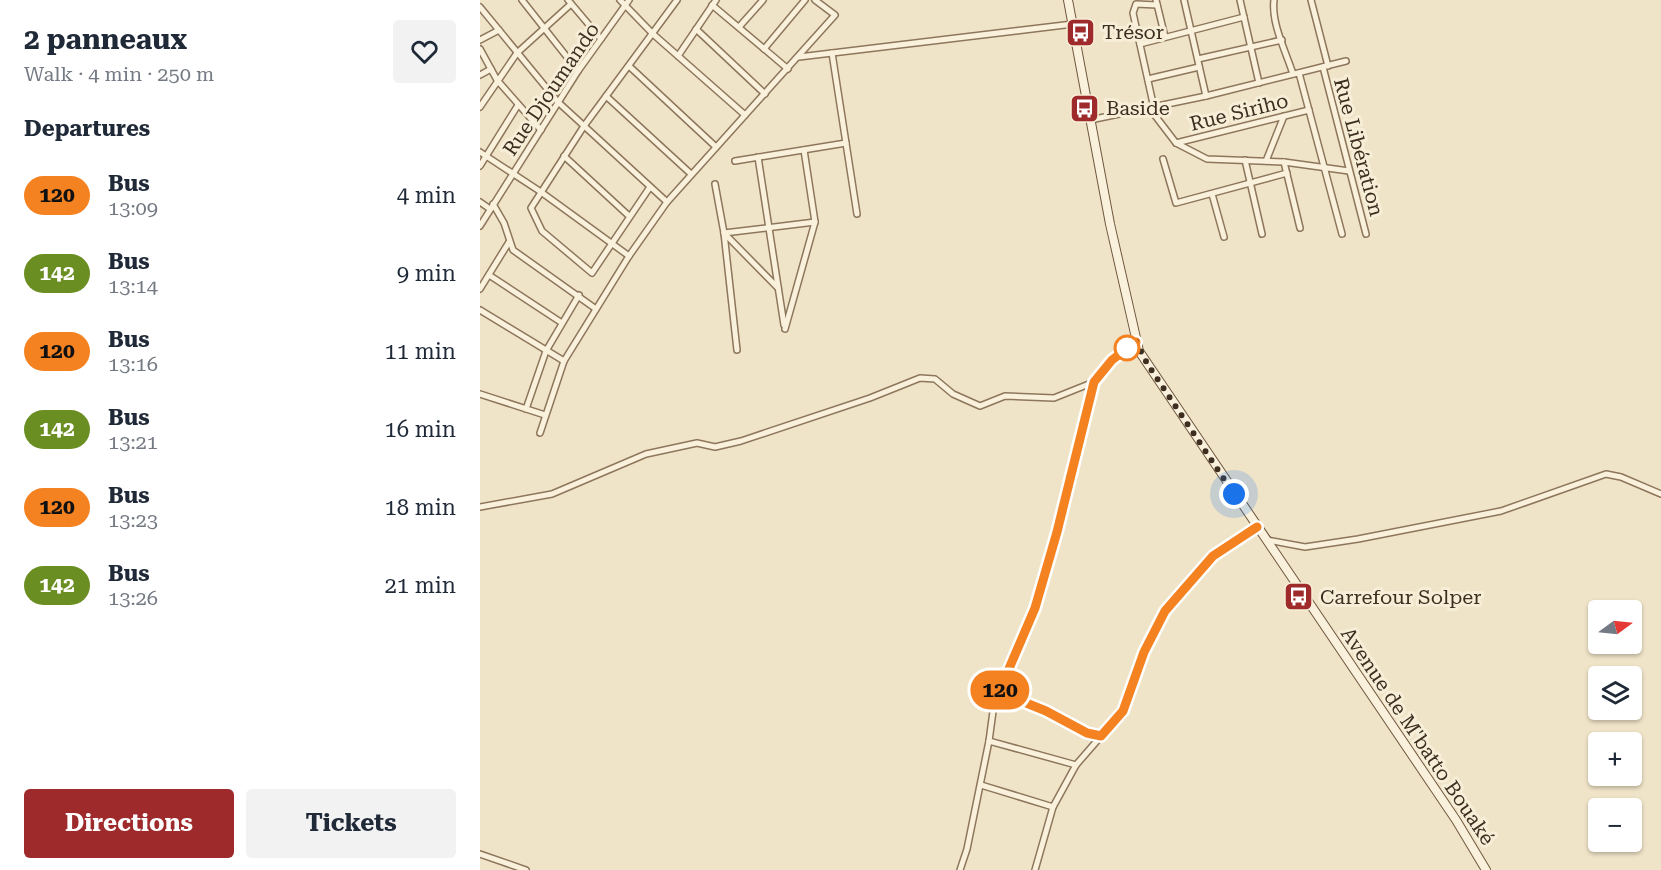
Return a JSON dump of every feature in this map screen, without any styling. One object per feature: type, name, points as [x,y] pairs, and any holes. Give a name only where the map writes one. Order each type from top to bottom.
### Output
[{"type":"street","points":[[522,0],[578,70]]},
{"type":"street","points":[[620,0],[653,34],[745,115]]},
{"type":"street","name":"Rue Djoumando","points":[[480,226],[578,70],[629,0]]},
{"type":"street","points":[[650,187],[592,273],[542,231],[531,208],[584,126],[677,0]]},
{"type":"street","points":[[739,27],[763,0]]},
{"type":"street","points":[[764,49],[805,0]]},
{"type":"street","points":[[540,432],[564,361],[629,256],[667,202],[835,15],[815,0]]},
{"type":"street","name":"Avenue de M'batto Bouaké","points":[[1068,0],[1090,120],[1136,342],[1148,365],[1449,810],[1486,870]]},
{"type":"street","points":[[1184,0],[1206,96]]},
{"type":"street","points":[[1240,0],[1259,83]]},
{"type":"street","points":[[1274,0],[1282,40],[1309,110],[1342,234]]},
{"type":"street","name":"Rue Libération","points":[[1311,0],[1349,171],[1366,234]]},
{"type":"street","points":[[480,107],[517,53],[569,2],[601,39]]},
{"type":"street","points":[[678,56],[714,2],[788,69]]},
{"type":"street","points":[[1165,37],[1156,2],[1136,4],[1133,12],[1152,108],[1176,143],[1207,159],[1284,162],[1349,171]]},
{"type":"street","points":[[480,7],[558,102],[667,202]]},
{"type":"street","points":[[1140,44],[1244,17]]},
{"type":"street","points":[[799,57],[1073,24]]},
{"type":"street","points":[[696,29],[765,94]]},
{"type":"street","points":[[480,40],[499,30]]},
{"type":"street","points":[[1198,59],[1282,40]]},
{"type":"street","points":[[480,49],[497,80],[541,130]]},
{"type":"street","points":[[832,53],[857,214]]},
{"type":"street","points":[[1090,120],[1206,96],[1346,61]]},
{"type":"street","points":[[629,66],[716,147]]},
{"type":"street","points":[[1148,79],[1199,67]]},
{"type":"street","points":[[480,75],[491,69]]},
{"type":"street","points":[[606,96],[691,174]]},
{"type":"street","points":[[480,166],[483,154],[518,105]]},
{"type":"street","name":"Rue Siriho","points":[[1176,143],[1309,110]]},
{"type":"street","points":[[1266,161],[1284,116]]},
{"type":"street","points":[[735,161],[846,143]]},
{"type":"street","points":[[758,157],[785,329],[815,222],[804,150]]},
{"type":"street","points":[[483,154],[541,192],[629,256]]},
{"type":"street","points":[[564,156],[629,216]]},
{"type":"street","points":[[1163,159],[1176,203],[1287,173]]},
{"type":"street","points":[[1245,160],[1262,234]]},
{"type":"street","points":[[1284,162],[1300,228]]},
{"type":"street","points":[[715,184],[724,233],[737,350]]},
{"type":"street","points":[[1212,194],[1224,237]]},
{"type":"street","points":[[480,202],[492,207],[504,223],[513,250],[596,309]]},
{"type":"street","points":[[724,233],[815,222]]},
{"type":"street","points":[[724,233],[779,289]]},
{"type":"street","points":[[480,289],[509,242]]},
{"type":"street","points":[[489,275],[562,323]]},
{"type":"street","points":[[526,409],[546,351],[579,296]]},
{"type":"street","points":[[480,310],[564,361]]},
{"type":"street","points":[[960,870],[968,849],[994,704],[1035,608],[1057,532],[1094,382],[1112,360],[1136,342]]},
{"type":"street","points":[[480,507],[552,494],[646,454],[697,442],[716,447],[741,441],[870,398],[920,378],[935,379],[952,393],[980,406],[1005,396],[1054,398],[1094,382]]},
{"type":"street","points":[[480,394],[545,415]]},
{"type":"street","points":[[1265,540],[1305,547],[1369,537],[1500,511],[1606,474],[1621,477],[1661,494]]},
{"type":"street","points":[[1035,870],[1053,807],[1076,765],[1123,711],[1144,652],[1165,611],[1213,556],[1257,527]]},
{"type":"street","points":[[999,692],[1046,711],[1087,733],[1101,736]]},
{"type":"street","points":[[989,741],[1076,765]]},
{"type":"street","points":[[981,785],[1053,807]]},
{"type":"street","points":[[480,854],[526,870]]},
{"type":"bus line","name":"120","points":[[1136,342],[1112,360],[1094,382],[1057,532],[1035,608],[999,692],[1059,717],[1087,733],[1101,736],[1123,711],[1144,652],[1165,611],[1178,593],[1213,556],[1257,527]]},
{"type":"place","name":"Trésor","points":[[1081,32]]},
{"type":"place","name":"Baside","points":[[1085,108]]},
{"type":"place","name":"Carrefour Solper","points":[[1299,597]]},
{"type":"route","points":[[1127,348],[1136,342],[1148,365],[1234,494]]}]
